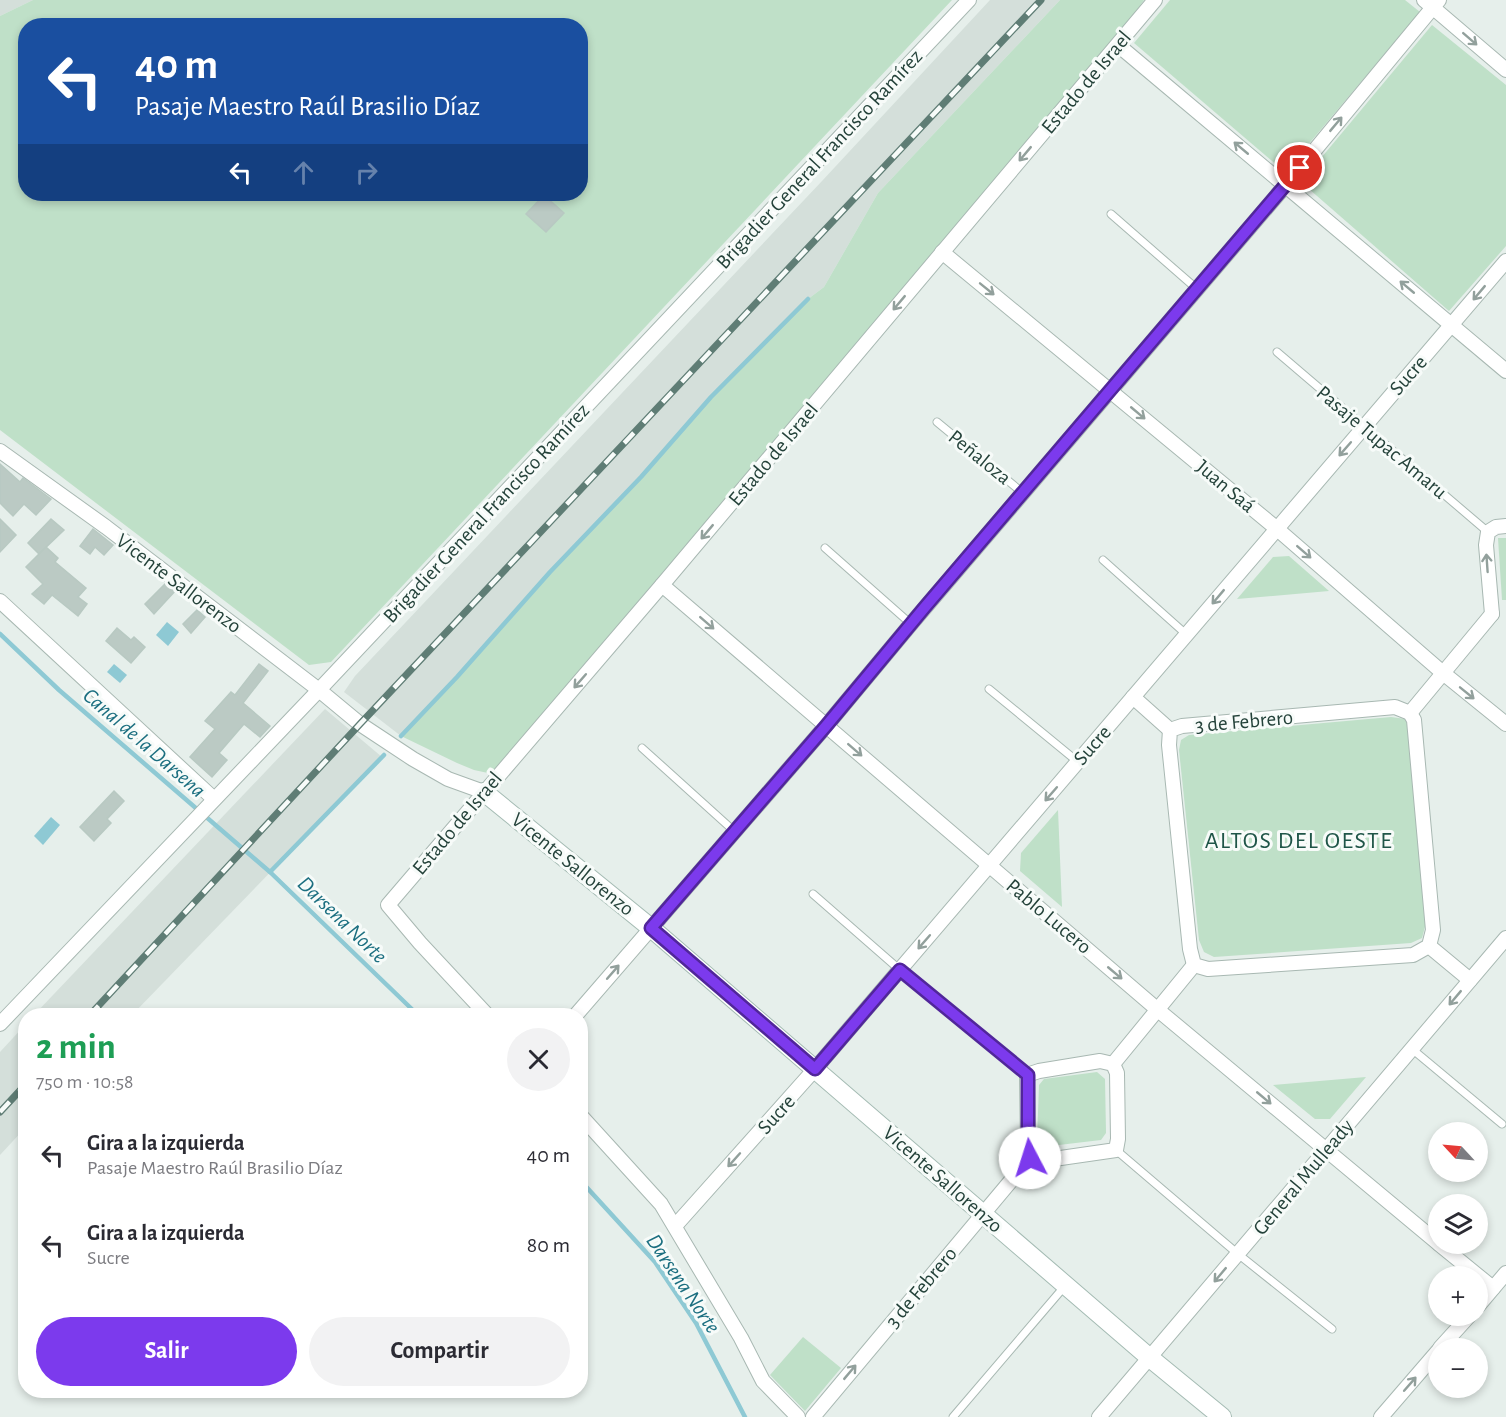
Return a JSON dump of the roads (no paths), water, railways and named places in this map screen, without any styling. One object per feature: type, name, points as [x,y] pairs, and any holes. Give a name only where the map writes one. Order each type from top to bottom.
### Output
[{"type":"street","name":"Brigadier General Francisco Ramírez","points":[[0,1024],[319,690],[969,0]]},
{"type":"street","name":"Estado de Israel","points":[[481,1008],[420,943],[388,905],[662,585],[1155,0]]},
{"type":"street","points":[[582,1008],[826,726],[1286,186],[1432,2],[1506,70]]},
{"type":"street","points":[[1118,45],[1506,371]]},
{"type":"street","name":"Juan Saá","points":[[942,252],[1276,528],[1443,673],[1506,724]]},
{"type":"street","name":"Sucre","points":[[675,1226],[815,1069],[1506,261]]},
{"type":"street","name":"Vicente Sallorenzo","points":[[0,451],[106,527],[360,724],[448,779],[484,792],[651,928],[1150,1358],[1222,1417]]},
{"type":"street","points":[[1113,1064],[1194,965],[1208,969],[1413,955],[1429,946],[1433,930],[1414,720],[1410,713],[1443,673],[1499,614],[1486,545],[1488,532],[1496,527],[1506,526]]},
{"type":"street","name":"Pablo Lucero","points":[[662,585],[1158,1010],[1428,1234]]},
{"type":"street","points":[[0,601],[214,799]]},
{"type":"street","points":[[1133,697],[1170,730]]},
{"type":"street","name":"3 de Febrero","points":[[1194,965],[1190,949],[1169,745],[1170,730],[1182,726],[1395,707],[1410,713]]},
{"type":"street","name":"General Mulleady","points":[[1100,1417],[1506,938]]},
{"type":"street","points":[[1429,946],[1470,980]]},
{"type":"street","points":[[1100,1061],[1113,1064],[1117,1073],[1118,1139],[1116,1150],[1040,1161],[1030,1158],[1028,1075],[1100,1061]]},
{"type":"street","points":[[588,1124],[661,1204],[741,1338],[763,1381],[798,1417]]},
{"type":"street","name":"3 de Febrero","points":[[813,1417],[1030,1158]]},
{"type":"street","name":"Pablo Lucero","points":[[1452,1254],[1493,1288]]},
{"type":"street","points":[[1488,1294],[1506,1273]]},
{"type":"street","points":[[1450,1338],[1460,1326]]},
{"type":"street","points":[[1401,1417],[1385,1412],[1428,1363]]},
{"type":"lane","points":[[1111,214],[1197,289]]},
{"type":"lane","name":"Pasaje Tupac Amaru","points":[[1277,352],[1488,532]]},
{"type":"lane","name":"Peñaloza","points":[[937,422],[1023,493]]},
{"type":"lane","points":[[825,549],[911,624]]},
{"type":"lane","points":[[1103,560],[1187,635]]},
{"type":"lane","points":[[989,689],[1078,762]]},
{"type":"lane","points":[[642,748],[734,831]]},
{"type":"lane","points":[[813,894],[900,970],[1028,1075]]},
{"type":"lane","points":[[1412,1049],[1502,1124]]},
{"type":"lane","points":[[1116,1150],[1238,1254],[1332,1329]]},
{"type":"lane","points":[[954,1417],[1065,1285]]},
{"type":"water","points":[[167,622],[179,632],[168,646],[156,635]]},
{"type":"water","points":[[114,664],[127,675],[120,683],[107,672]]},
{"type":"water","points":[[51,817],[60,825],[43,845],[34,836]]},
{"type":"waterway","points":[[401,736],[550,572],[641,477],[711,397],[808,299]]},
{"type":"waterway","name":"Canal de la Darsena","points":[[0,634],[59,690],[270,872],[411,1008]]},
{"type":"waterway","points":[[270,872],[384,755]]},
{"type":"waterway","name":"Darsena Norte","points":[[588,1189],[655,1262],[696,1323],[745,1417]]},
{"type":"railway","points":[[96,1008],[360,724],[1041,0]]},
{"type":"railway","points":[[0,1112],[18,1093]]},
{"type":"district","name":"ALTOS DEL OESTE","points":[[1299,840]]}]
